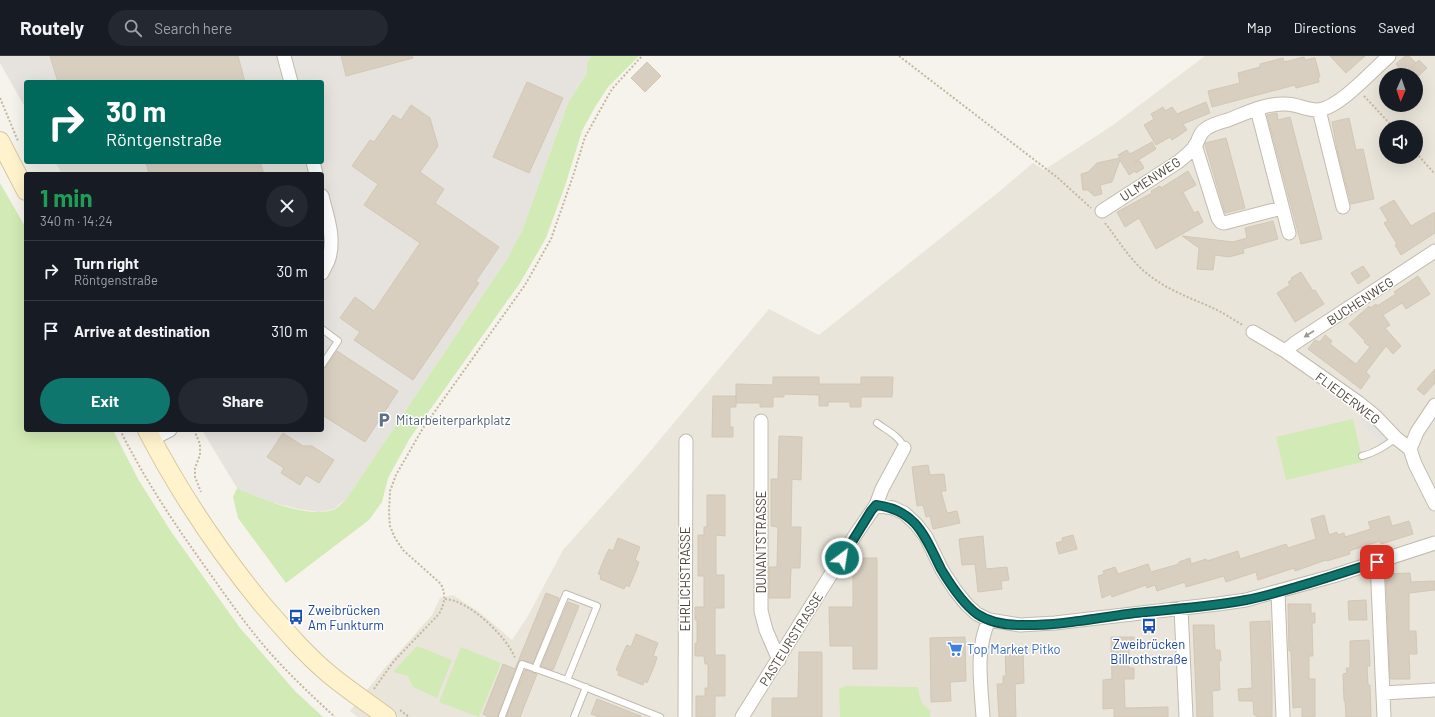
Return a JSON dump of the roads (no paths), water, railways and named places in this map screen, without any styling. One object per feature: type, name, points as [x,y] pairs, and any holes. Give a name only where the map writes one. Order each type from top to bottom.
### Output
[{"type":"main road","points":[[0,141],[24,187]]},
{"type":"main road","points":[[150,435],[187,501],[244,582],[272,616],[329,674],[392,712]]},
{"type":"street","points":[[284,56],[290,80]]},
{"type":"street","points":[[1343,207],[1319,110],[1332,106],[1356,87],[1389,56]]},
{"type":"street","name":"ULMENWEG","points":[[1099,213],[1178,162],[1195,145],[1200,134],[1207,128],[1257,109],[1277,104],[1287,104],[1306,109],[1319,110]]},
{"type":"street","points":[[1257,109],[1289,234]]},
{"type":"street","name":"ULMENWEG","points":[[1195,145],[1218,218],[1221,222],[1224,223],[1282,208]]},
{"type":"street","points":[[324,204],[331,235],[329,259],[324,269]]},
{"type":"street","name":"BUCHENWEG","points":[[1285,351],[1435,251]]},
{"type":"street","name":"FLIEDERWEG","points":[[1253,332],[1285,351],[1358,402],[1375,416],[1396,438],[1410,449]]},
{"type":"street","points":[[1435,405],[1417,432],[1410,449],[1415,464],[1435,504]]},
{"type":"street","name":"DUNANTSTRASSE","points":[[762,421],[762,611],[766,630],[779,660]]},
{"type":"street","points":[[150,435],[162,432]]},
{"type":"street","name":"EHRLICHSTRASSE","points":[[685,717],[686,441]]},
{"type":"street","name":"PASTEURSTRASSE","points":[[742,717],[779,660],[856,534],[876,505],[882,489],[904,448]]},
{"type":"street","points":[[876,505],[893,508],[904,513],[916,524],[926,537],[942,570],[967,605],[977,614],[989,620],[1020,625],[1055,623],[1246,600],[1278,592],[1435,543]]},
{"type":"street","points":[[1377,562],[1384,717]]},
{"type":"street","points":[[1278,592],[1283,717]]},
{"type":"street","points":[[1181,608],[1186,717]]},
{"type":"street","points":[[983,717],[980,658],[983,633],[989,620]]},
{"type":"street","points":[[1383,693],[1435,690]]},
{"type":"lane","points":[[324,330],[338,341],[324,362]]},
{"type":"lane","name":"PASTEURSTRASSE","points":[[877,423],[899,439],[904,448]]},
{"type":"lane","points":[[1362,456],[1384,448],[1396,438]]},
{"type":"lane","points":[[535,669],[566,594],[597,606],[567,680]]},
{"type":"lane","points":[[502,716],[522,664],[586,687],[660,717]]},
{"type":"lane","points":[[574,717],[586,687]]},
{"type":"place","name":"Mitarbeiterparkplatz","points":[[384,420]]},
{"type":"place","name":"Zweibrücken Am Funkturm","points":[[296,617]]},
{"type":"place","name":"Zweibrücken Billrothstraße","points":[[1149,626]]},
{"type":"place","name":"Top Market Pitko","points":[[955,649]]}]
